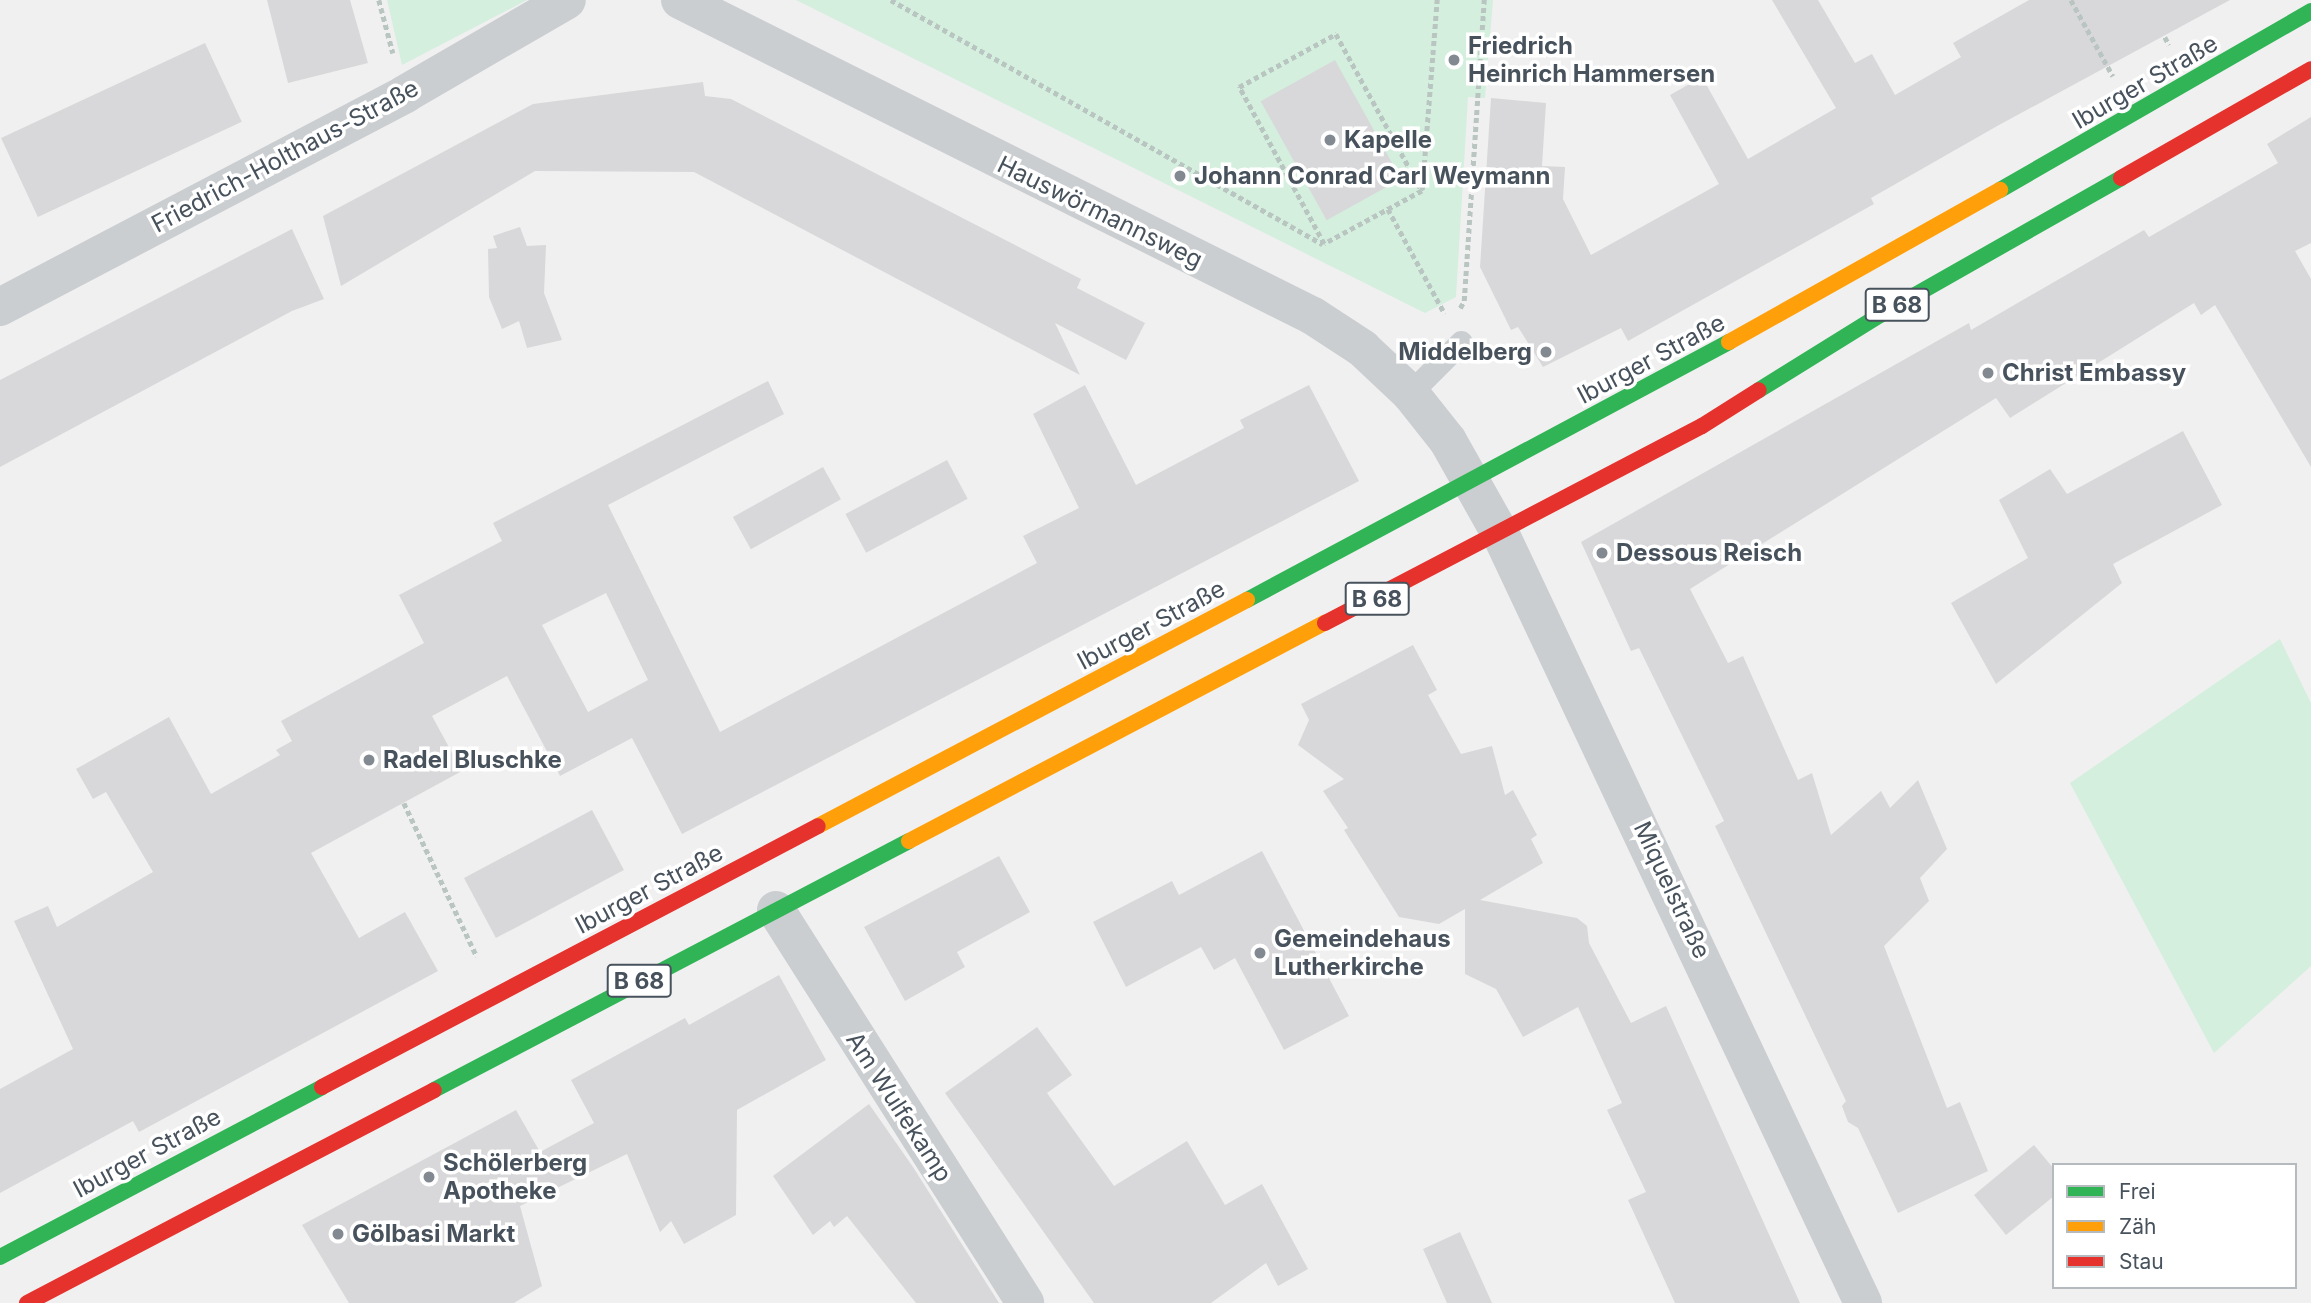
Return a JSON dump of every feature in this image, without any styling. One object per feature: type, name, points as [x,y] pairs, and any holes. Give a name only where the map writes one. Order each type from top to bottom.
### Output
[{"type":"main road","name":"Iburger Straße","points":[[0,1257],[1474,481],[2135,116],[2311,11]]},
{"type":"main road","name":"B 68","points":[[27,1303],[776,910],[1501,535],[1702,426],[1880,315],[2311,69]]},
{"type":"street","name":"Friedrich-Holthaus-Straße","points":[[0,307],[405,94],[567,0]]},
{"type":"street","name":"Hauswörmannsweg","points":[[680,0],[1313,316],[1362,348],[1410,393],[1474,481]]},
{"type":"street","name":"Miquelstraße","points":[[1474,481],[1863,1303]]},
{"type":"street","name":"Am Wulfekamp","points":[[776,910],[1025,1303]]},
{"type":"lane","points":[[1410,393],[1456,333]]},
{"type":"path","points":[[379,0],[405,94]]},
{"type":"path","points":[[891,0],[1324,244]]},
{"type":"path","points":[[1422,191],[1437,0]]},
{"type":"path","points":[[1456,333],[1464,301],[1484,0]]},
{"type":"path","points":[[2071,0],[2135,116]]},
{"type":"path","points":[[1324,244],[1239,87],[1336,34],[1422,191]]},
{"type":"path","points":[[1324,244],[1422,191]]},
{"type":"path","points":[[1388,209],[1456,333]]},
{"type":"path","points":[[404,803],[478,961]]},
{"type":"green space","points":[[387,0],[527,0],[402,65]]},
{"type":"green space","points":[[796,0],[1493,0],[1485,98],[1468,97],[1456,297],[1425,313]]},
{"type":"green space","points":[[2280,639],[2311,703],[2311,966],[2214,1053],[2070,783]]},
{"type":"building","points":[[267,0],[350,0],[368,63],[288,83]]},
{"type":"building","points":[[1772,0],[1818,0],[1855,63],[1872,54],[1895,95],[1961,57],[1953,43],[2029,0],[2230,0],[1999,125],[1871,198],[1874,204],[1628,341],[1621,328],[1543,367],[1518,327],[1511,330],[1480,267],[1491,98],[1546,103],[1542,166],[1565,167],[1563,199],[1591,255],[1719,184],[1670,95],[1702,77],[1748,159],[1836,108]]},
{"type":"building","points":[[205,43],[242,122],[38,217],[1,138]]},
{"type":"building","name":"Kapelle","points":[[1335,60],[1401,179],[1327,220],[1261,101]]},
{"type":"building","points":[[703,82],[705,96],[731,99],[1081,279],[1077,288],[1145,323],[1126,360],[1055,323],[1080,375],[694,172],[535,171],[341,286],[323,216],[533,104]]},
{"type":"building","points":[[2311,117],[2311,243],[2295,251],[2311,279],[2311,467],[2215,305],[2201,315],[2194,303],[2010,418],[1996,398],[1690,589],[1728,663],[1743,656],[1798,780],[1812,773],[1831,835],[1881,791],[1890,808],[1918,780],[1947,849],[1920,878],[1929,901],[1884,946],[1947,1108],[1960,1102],[1988,1171],[1898,1213],[1858,1128],[1848,1122],[1842,1106],[1846,1101],[1715,826],[1724,821],[1639,648],[1631,651],[1581,542],[1969,323],[1971,330],[2144,230],[2149,237],[2278,163],[2267,144]]},
{"type":"building","points":[[520,227],[527,246],[546,245],[544,293],[562,340],[527,348],[519,321],[502,329],[489,297],[488,249],[497,248],[493,236]]},
{"type":"building","points":[[292,229],[324,299],[292,311],[0,467],[0,380]]},
{"type":"building","points":[[768,381],[784,414],[608,505],[720,732],[1037,563],[1023,536],[1079,508],[1033,414],[1085,385],[1136,485],[1244,428],[1240,420],[1309,385],[1359,481],[682,834],[632,738],[560,776],[507,676],[432,716],[462,771],[311,853],[359,938],[405,912],[438,971],[139,1132],[133,1121],[0,1193],[0,1089],[73,1049],[14,921],[48,906],[57,927],[153,872],[106,792],[93,799],[76,769],[169,717],[211,794],[280,755],[276,750],[292,741],[281,721],[424,643],[399,595],[502,541],[493,523]],"holes":[[[606,593],[648,680],[588,712],[542,625]]]},
{"type":"building","points":[[2183,431],[2222,505],[2113,564],[2122,583],[1996,684],[1951,603],[2028,558],[1999,500],[2050,469],[2067,494]]},
{"type":"building","points":[[947,460],[968,499],[866,553],[845,514]]},
{"type":"building","points":[[823,467],[841,499],[751,549],[733,517]]},
{"type":"building","points":[[1413,645],[1437,690],[1428,695],[1461,754],[1492,746],[1505,795],[1513,790],[1537,835],[1531,839],[1543,863],[1480,900],[1577,918],[1587,926],[1589,943],[1631,1023],[1666,1006],[1800,1303],[1675,1303],[1628,1200],[1646,1192],[1607,1110],[1622,1103],[1578,1007],[1523,1037],[1496,989],[1465,974],[1465,909],[1439,924],[1399,917],[1344,830],[1348,828],[1323,791],[1344,779],[1298,745],[1309,720],[1301,704]]},
{"type":"building","points":[[592,810],[624,870],[496,938],[464,878]]},
{"type":"building","name":"Gemeindehaus Lutherkirche","points":[[1262,851],[1349,1016],[1284,1050],[1235,958],[1214,970],[1201,947],[1126,987],[1093,922],[1172,881],[1179,895]]},
{"type":"building","points":[[999,856],[1030,912],[957,952],[965,967],[905,1001],[864,927]]},
{"type":"building","points":[[779,975],[826,1060],[737,1110],[736,1215],[684,1244],[671,1221],[660,1232],[627,1154],[520,1206],[542,1286],[514,1303],[349,1303],[302,1225],[516,1110],[540,1152],[594,1123],[571,1080],[685,1018],[689,1025]]},
{"type":"building","points":[[1037,1027],[1072,1075],[1047,1093],[1114,1186],[1187,1141],[1225,1205],[1262,1184],[1308,1269],[1278,1286],[1266,1263],[1211,1303],[1094,1303],[945,1093]]},
{"type":"building","points":[[869,1104],[913,1167],[999,1303],[916,1303],[847,1216],[834,1227],[830,1221],[813,1235],[773,1176]]},
{"type":"building","points":[[2034,1145],[2052,1167],[2052,1198],[2006,1235],[1974,1195]]},
{"type":"building","points":[[1460,1232],[1492,1303],[1447,1303],[1423,1249]]},
{"type":"traffic: fast","points":[[2000,190],[2311,11]]},
{"type":"traffic: fast","points":[[1759,390],[1880,315],[2121,178]]},
{"type":"traffic: fast","points":[[1247,600],[1729,342]]},
{"type":"traffic: fast","points":[[434,1090],[909,841]]},
{"type":"traffic: fast","points":[[0,1257],[322,1087]]},
{"type":"traffic: slow","points":[[1729,342],[2000,190]]},
{"type":"traffic: slow","points":[[818,826],[1247,600]]},
{"type":"traffic: slow","points":[[909,841],[1325,623]]},
{"type":"traffic: jam","points":[[2121,178],[2311,69]]},
{"type":"traffic: jam","points":[[1325,623],[1702,426],[1759,390]]},
{"type":"traffic: jam","points":[[322,1087],[818,826]]},
{"type":"traffic: jam","points":[[27,1303],[434,1090]]},
{"type":"place","name":"Friedrich Heinrich Hammersen","points":[[1454,60]]},
{"type":"place","name":"Kapelle","points":[[1330,140]]},
{"type":"place","name":"Johann Conrad Carl Weymann","points":[[1180,176]]},
{"type":"place","name":"Middelberg","points":[[1546,352]]},
{"type":"place","name":"Christ Embassy","points":[[1988,373]]},
{"type":"place","name":"Dessous Reisch","points":[[1602,553]]},
{"type":"place","name":"Radel Bluschke","points":[[369,760]]},
{"type":"place","name":"Gemeindehaus Lutherkirche","points":[[1260,953]]},
{"type":"place","name":"Schölerberg Apotheke","points":[[429,1177]]},
{"type":"place","name":"Gölbasi Markt","points":[[338,1234]]}]
